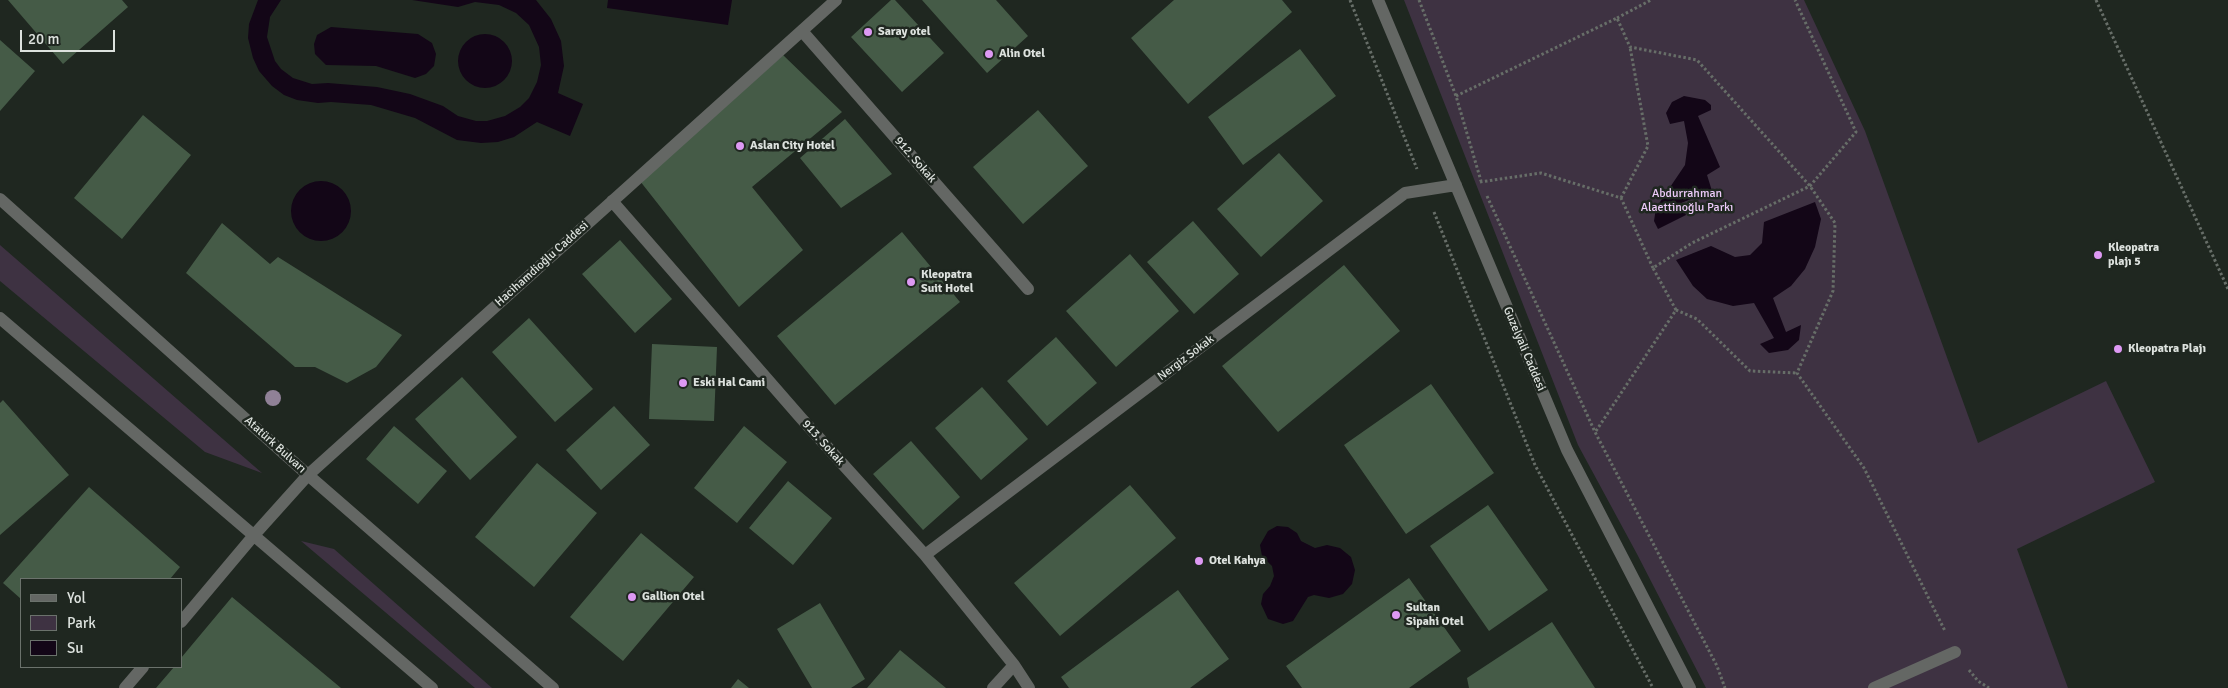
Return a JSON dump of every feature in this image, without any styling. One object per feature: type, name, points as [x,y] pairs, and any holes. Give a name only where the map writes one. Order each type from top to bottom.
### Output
[{"type":"street","name":"Hacihamdioğlu Caddesi","points":[[182,621],[255,534],[308,475],[836,0]]},
{"type":"street","name":"Guzelyali Caddesi","points":[[1378,0],[1567,450],[1690,688]]},
{"type":"street","name":"912. Sokak","points":[[802,30],[1028,289]]},
{"type":"street","name":"Nergiz Sokak","points":[[925,555],[1404,193],[1456,185]]},
{"type":"street","name":"Atatürk Bulvarı","points":[[0,199],[308,475],[553,688]]},
{"type":"street","name":"913. Sokak","points":[[612,202],[801,418],[925,555],[1014,665],[1029,688]]},
{"type":"street","points":[[0,318],[255,534],[432,688]]},
{"type":"street","points":[[1874,688],[1955,652]]},
{"type":"street","points":[[994,688],[1014,665]]},
{"type":"street","points":[[126,688],[142,668]]},
{"type":"path","points":[[1350,0],[1535,465],[1653,688]]},
{"type":"path","points":[[1419,0],[1456,96],[1481,182],[1595,432],[1717,666],[1725,688]]},
{"type":"path","points":[[1456,96],[1651,0]]},
{"type":"path","points":[[1653,268],[1692,243],[1810,186],[1856,132],[1795,0]]},
{"type":"path","points":[[2096,0],[2228,289]]},
{"type":"path","points":[[1617,18],[1630,47],[1648,146],[1621,198]]},
{"type":"path","points":[[1630,47],[1696,60],[1810,186],[1835,223],[1833,291],[1797,373]]},
{"type":"path","points":[[1456,185],[1541,174],[1621,198],[1653,268],[1676,310],[1697,319],[1750,371],[1797,373]]},
{"type":"path","points":[[1595,432],[1676,310]]},
{"type":"path","points":[[1797,373],[1864,468],[1955,652],[1978,681],[1989,688]]},
{"type":"green space","name":"Abdurrahman Alaettinoğlu Parkı","points":[[1404,0],[1804,0],[1865,131],[1978,443],[2106,381],[2155,482],[2017,549],[2068,688],[1706,688],[1578,445]]},
{"type":"green space","points":[[0,245],[262,473],[205,452],[0,281]]},
{"type":"green space","points":[[301,541],[334,549],[492,688],[475,688]]},
{"type":"water","points":[[258,0],[281,0],[270,17],[267,37],[275,61],[281,69],[293,78],[312,84],[328,83],[377,87],[410,94],[443,106],[458,116],[476,121],[487,121],[505,116],[520,107],[529,98],[537,82],[541,65],[539,47],[529,25],[516,13],[499,5],[475,2],[458,7],[412,0],[536,0],[551,19],[561,41],[564,66],[558,93],[583,104],[570,136],[537,122],[514,137],[498,142],[481,143],[457,140],[415,118],[371,105],[318,103],[297,100],[284,95],[272,86],[259,71],[253,58],[248,38],[249,24]]},
{"type":"water","points":[[608,0],[732,0],[728,25],[607,8]]},
{"type":"water","points":[[331,27],[418,34],[432,43],[436,54],[434,66],[426,74],[415,78],[376,66],[326,65],[315,54],[314,44],[317,35]]},
{"type":"water","points":[[485,34],[495,36],[504,42],[510,51],[512,61],[510,71],[504,80],[495,86],[485,88],[475,86],[466,80],[460,71],[458,61],[460,51],[466,42],[475,36]]},
{"type":"water","points":[[1684,96],[1705,100],[1711,105],[1711,110],[1698,116],[1720,167],[1707,175],[1712,191],[1681,203],[1686,215],[1658,229],[1654,221],[1656,208],[1685,165],[1688,143],[1684,121],[1670,124],[1666,113],[1672,102]]},
{"type":"water","points":[[315,181],[327,181],[343,189],[349,199],[351,211],[349,223],[343,233],[327,241],[315,241],[299,233],[291,217],[291,205],[299,189]]},
{"type":"water","points":[[1815,202],[1821,219],[1815,247],[1805,269],[1791,286],[1773,298],[1786,332],[1801,325],[1799,340],[1788,350],[1769,353],[1760,344],[1774,338],[1754,303],[1733,306],[1707,299],[1693,286],[1676,260],[1711,246],[1735,257],[1750,255],[1762,243],[1764,222]]},
{"type":"water","points":[[1277,526],[1288,527],[1297,533],[1301,541],[1315,548],[1327,545],[1340,548],[1351,557],[1355,570],[1352,584],[1343,594],[1329,598],[1314,595],[1308,597],[1293,621],[1283,624],[1268,619],[1261,604],[1263,594],[1270,586],[1274,576],[1272,566],[1262,556],[1260,545],[1268,531]]},
{"type":"building","points":[[8,0],[122,0],[128,7],[63,64]]},
{"type":"building","points":[[891,0],[895,0],[944,53],[902,92],[851,37]]},
{"type":"building","name":"Alin Otel","points":[[922,0],[996,0],[1028,36],[987,73]]},
{"type":"building","points":[[1174,0],[1282,0],[1292,12],[1188,104],[1131,38]]},
{"type":"building","points":[[0,40],[35,71],[0,111]]},
{"type":"building","points":[[1300,49],[1336,96],[1243,165],[1208,117]]},
{"type":"building","name":"Aslan City Hotel","points":[[783,55],[842,112],[752,187],[803,250],[739,307],[640,181]]},
{"type":"building","points":[[1038,110],[1088,166],[1023,224],[973,167]]},
{"type":"building","points":[[143,115],[191,155],[122,239],[74,198]]},
{"type":"building","points":[[845,119],[892,174],[841,208],[800,158]]},
{"type":"building","points":[[1279,153],[1323,201],[1261,257],[1217,209]]},
{"type":"building","points":[[1193,221],[1239,274],[1194,314],[1147,262]]},
{"type":"building","points":[[222,223],[270,264],[278,257],[402,335],[376,367],[347,383],[315,367],[295,367],[186,273]]},
{"type":"building","points":[[902,232],[960,302],[835,405],[777,336]]},
{"type":"building","points":[[620,240],[672,299],[635,333],[582,274]]},
{"type":"building","points":[[1130,254],[1179,311],[1116,367],[1066,311]]},
{"type":"building","points":[[1344,265],[1400,331],[1278,432],[1222,366]]},
{"type":"building","points":[[529,318],[593,389],[555,422],[492,352]]},
{"type":"building","points":[[1056,337],[1097,383],[1047,426],[1007,381]]},
{"type":"building","name":"Eski Hal Cami","points":[[652,344],[717,347],[714,421],[649,419]]},
{"type":"building","points":[[462,377],[517,437],[470,480],[415,419]]},
{"type":"building","points":[[1431,384],[1494,473],[1406,534],[1344,445]]},
{"type":"building","points":[[982,387],[1028,439],[981,480],[935,428]]},
{"type":"building","points":[[3,400],[69,475],[0,535],[0,403]]},
{"type":"building","points":[[614,406],[650,445],[601,490],[566,450]]},
{"type":"building","points":[[394,426],[447,471],[418,504],[366,459]]},
{"type":"building","points":[[744,426],[787,462],[737,523],[694,488]]},
{"type":"building","points":[[911,441],[960,497],[923,530],[873,474]]},
{"type":"building","points":[[537,463],[597,513],[534,587],[475,537]]},
{"type":"building","points":[[788,481],[832,518],[793,565],[749,528]]},
{"type":"building","points":[[1130,485],[1176,538],[1060,636],[1014,583]]},
{"type":"building","points":[[89,487],[180,567],[171,578],[20,578],[20,598],[3,583]]},
{"type":"building","points":[[1488,505],[1548,590],[1489,631],[1430,546]]},
{"type":"building","name":"Gallion Otel","points":[[641,533],[694,577],[623,661],[570,617]]},
{"type":"building","name":"Sultan Sipahi Otel","points":[[1409,578],[1461,651],[1409,688],[1302,688],[1286,666]]},
{"type":"building","points":[[1178,590],[1229,659],[1190,688],[1069,688],[1061,677]]},
{"type":"building","points":[[232,597],[341,688],[156,688],[173,668],[182,668],[182,657]]},
{"type":"building","points":[[820,603],[865,679],[851,688],[812,688],[777,629]]},
{"type":"building","points":[[1552,622],[1595,688],[1469,688],[1467,678]]},
{"type":"building","points":[[900,650],[946,688],[867,688]]},
{"type":"building","points":[[738,679],[749,688],[731,688]]},
{"type":"place","name":"Saray otel","points":[[868,32]]},
{"type":"place","name":"Alin Otel","points":[[989,54]]},
{"type":"place","name":"Aslan City Hotel","points":[[740,146]]},
{"type":"place","name":"Kleopatra plajı 5","points":[[2098,255]]},
{"type":"place","name":"Kleopatra Suit Hotel","points":[[911,282]]},
{"type":"place","name":"Kleopatra Plajı","points":[[2118,349]]},
{"type":"place","name":"Eski Hal Cami","points":[[683,383]]},
{"type":"place","name":"Otel Kahya","points":[[1199,561]]},
{"type":"place","name":"Gallion Otel","points":[[632,597]]},
{"type":"place","name":"Sultan Sipahi Otel","points":[[1396,615]]}]
